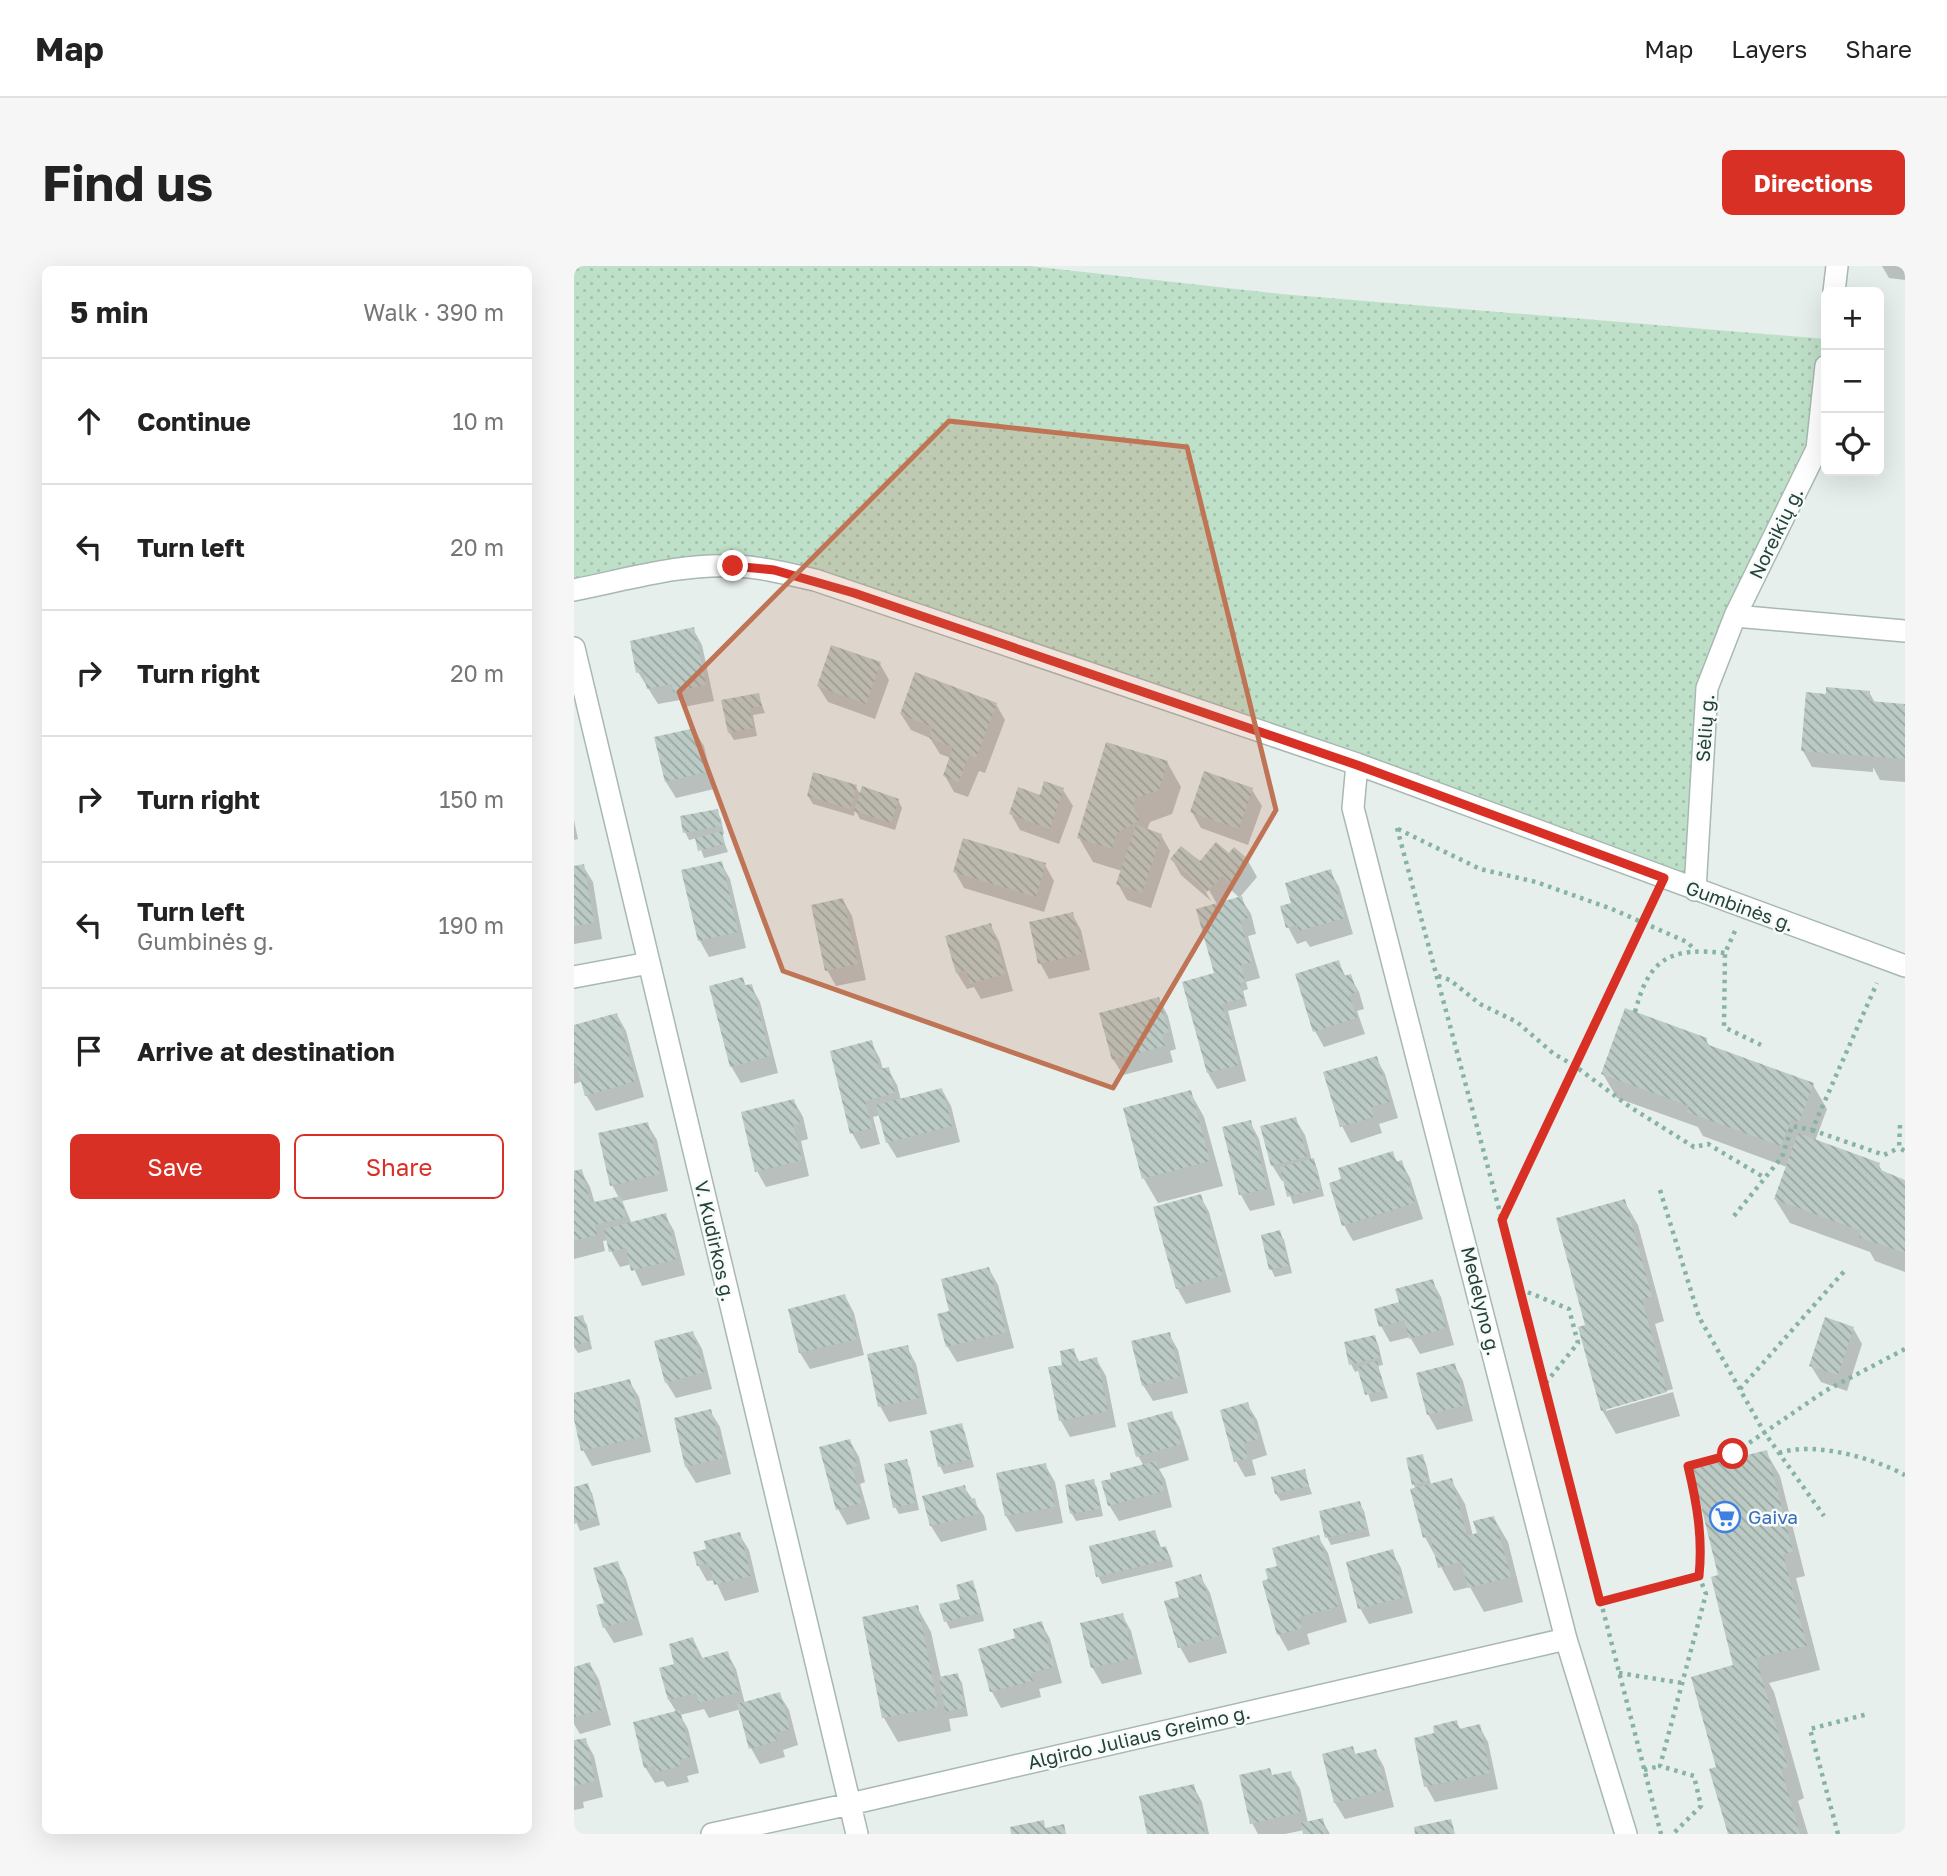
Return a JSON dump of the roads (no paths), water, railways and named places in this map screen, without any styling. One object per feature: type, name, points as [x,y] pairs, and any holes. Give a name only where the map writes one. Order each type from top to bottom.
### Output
[{"type":"street","points":[[1835,287],[1837,266]]},
{"type":"street","name":"Noreikių g.","points":[[1735,616],[1817,449],[1821,412]]},
{"type":"street","name":"Gumbinės g.","points":[[574,590],[689,567],[733,566],[774,570],[854,593],[1357,765],[1896,963]]},
{"type":"street","points":[[1735,616],[1905,631]]},
{"type":"street","name":"Sėlių g.","points":[[1695,890],[1707,688],[1735,616]]},
{"type":"street","name":"V. Kudirkos g.","points":[[574,648],[857,1834]]},
{"type":"street","name":"Medelyno g.","points":[[1357,765],[1353,808],[1566,1639],[1626,1834]]},
{"type":"street","points":[[574,977],[649,963]]},
{"type":"street","name":"Algirdo Juliaus Greimo g.","points":[[712,1834],[1566,1639]]},
{"type":"place","name":"Gaiva","points":[[1725,1517]]}]
